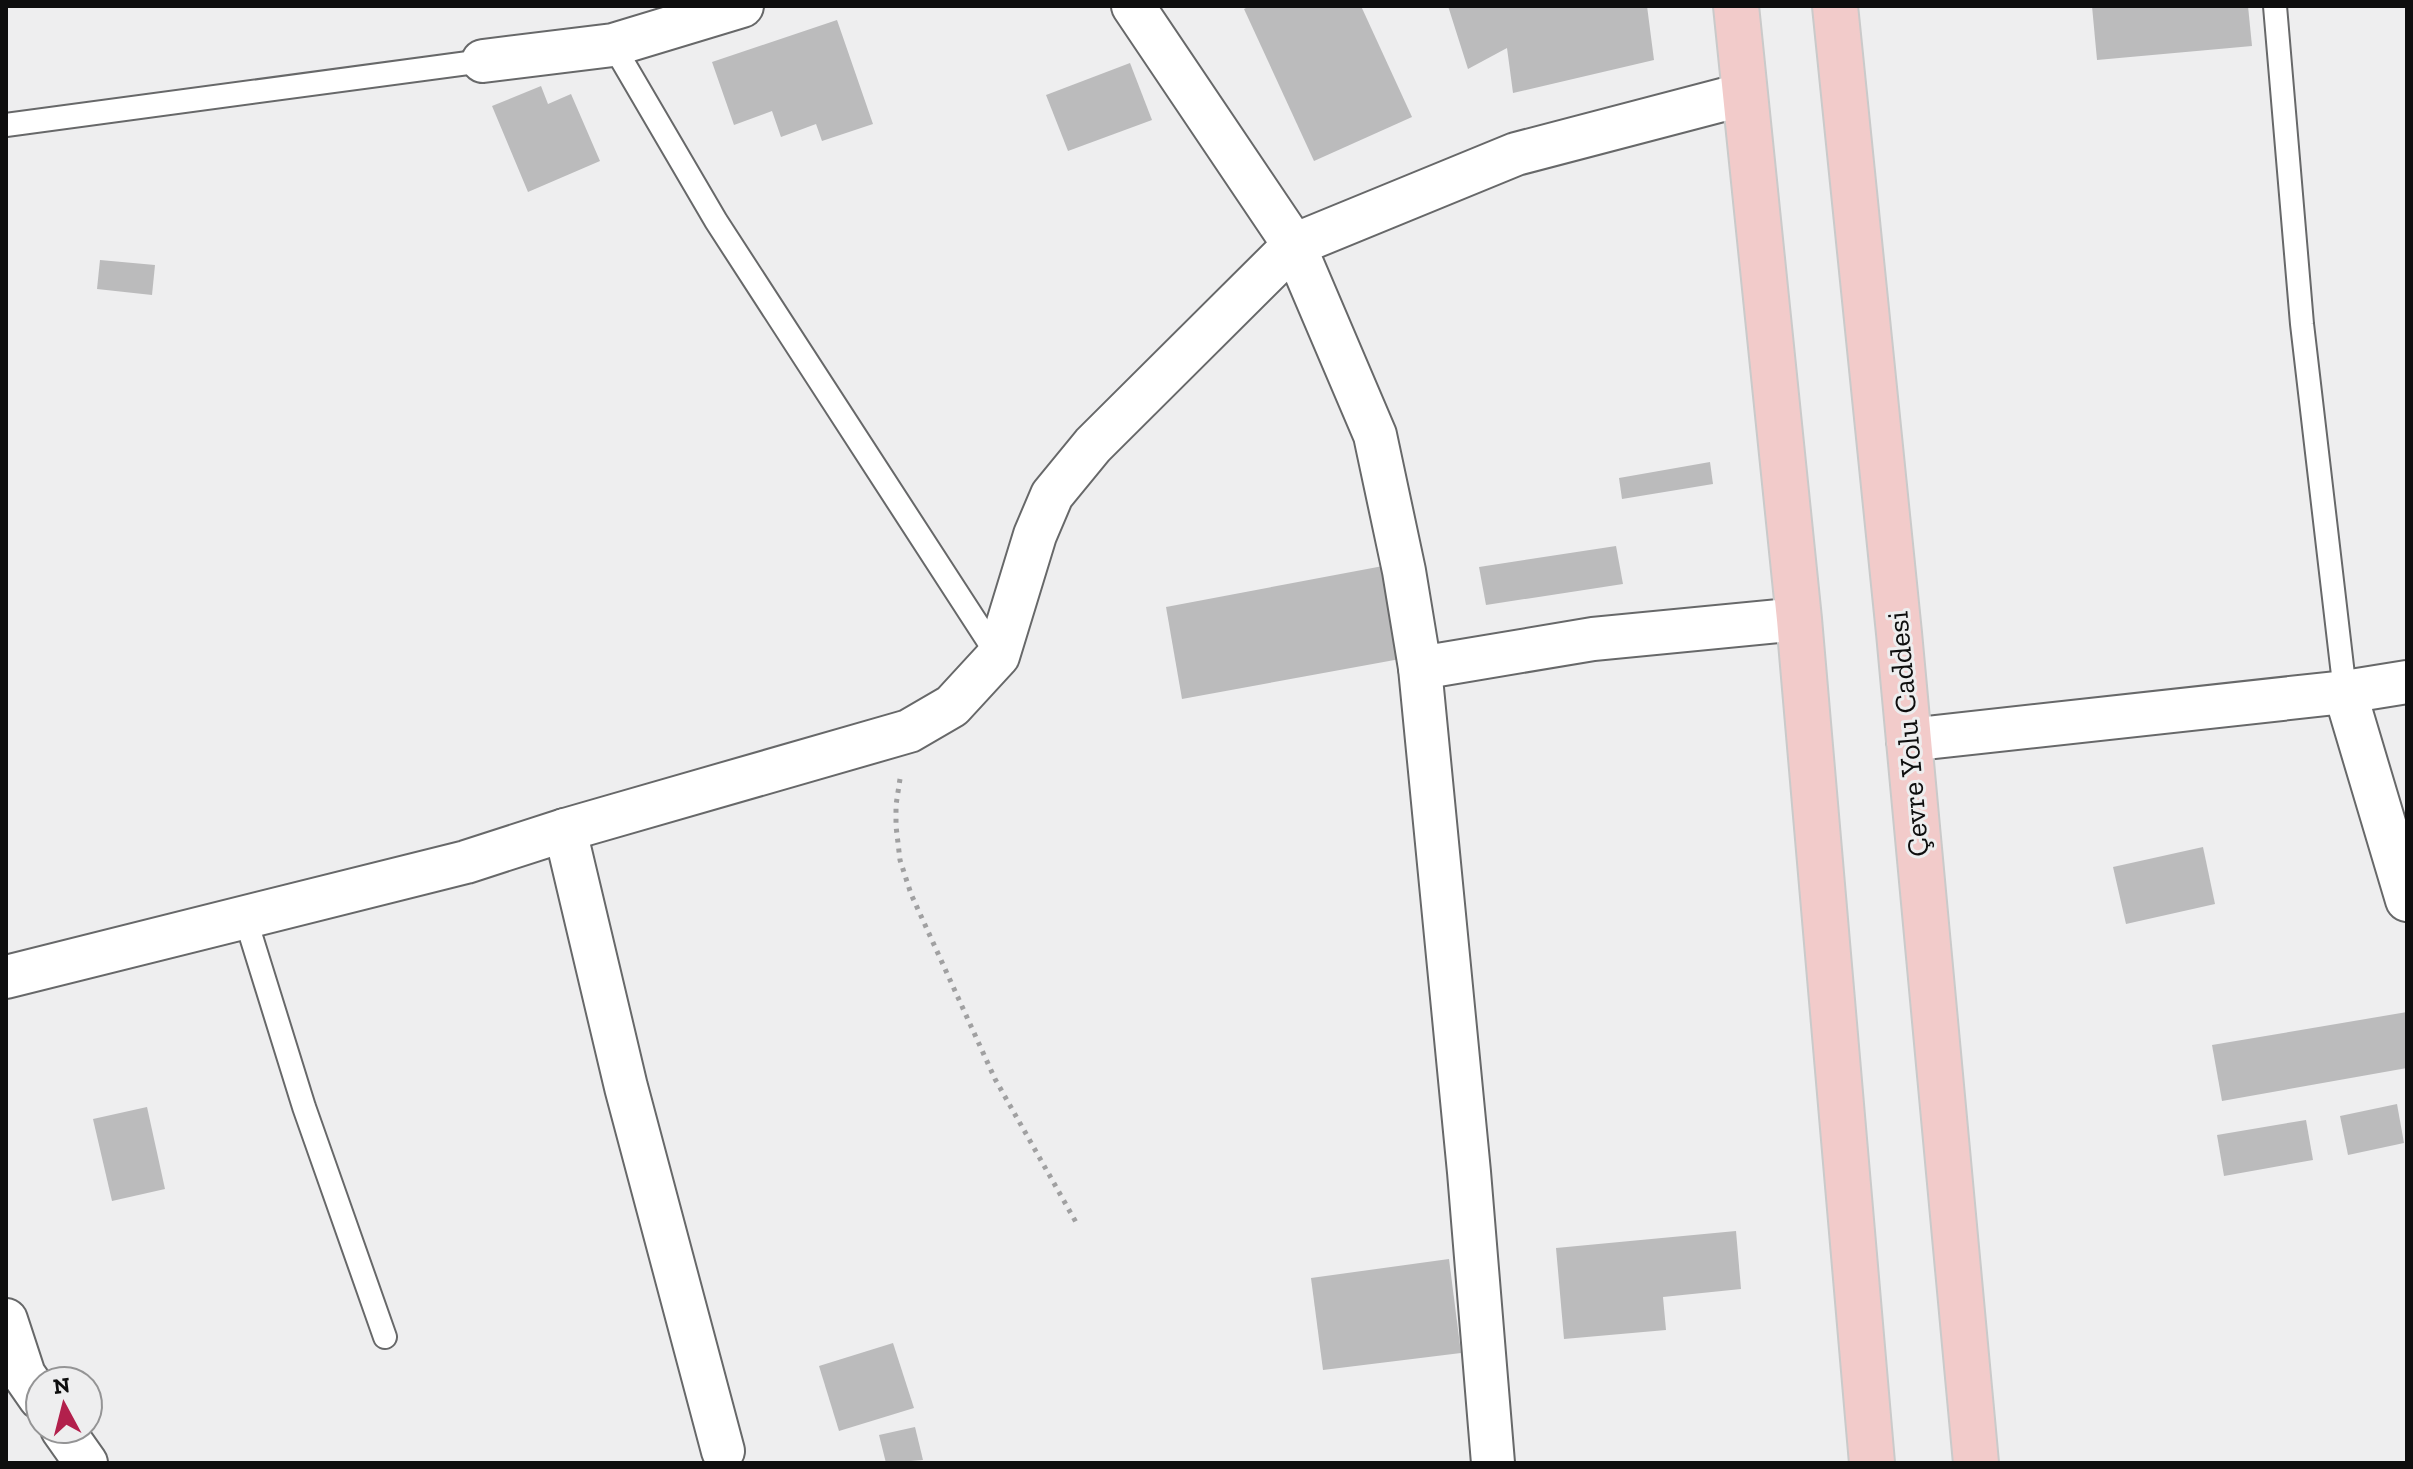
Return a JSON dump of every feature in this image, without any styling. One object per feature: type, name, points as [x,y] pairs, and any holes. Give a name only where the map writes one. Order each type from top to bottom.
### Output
[{"type":"highway","points":[[1736,6],[1799,619],[1872,1463]]},
{"type":"highway","name":"Çevre Yolu Caddesi","points":[[1835,6],[1976,1463]]},
{"type":"street","points":[[483,61],[613,45],[669,17],[742,6]]},
{"type":"street","points":[[1133,6],[1294,245],[1375,435],[1404,571],[1420,668],[1469,1172],[1493,1463]]},
{"type":"street","points":[[6,977],[466,862],[565,830],[909,731],[952,706],[998,656],[1035,535],[1052,495],[1093,445],[1294,245],[1516,154],[1745,94]]},
{"type":"street","points":[[1420,668],[1593,639],[1799,619]]},
{"type":"street","points":[[1908,740],[2345,692],[2407,682]]},
{"type":"street","points":[[2345,692],[2407,900]]},
{"type":"street","points":[[565,830],[626,1087],[723,1451]]},
{"type":"street","points":[[6,1320],[24,1375]]},
{"type":"street","points":[[73,1445],[86,1463]]},
{"type":"lane","points":[[2275,6],[2302,324],[2345,692]]},
{"type":"lane","points":[[613,45],[716,221],[998,656]]},
{"type":"lane","points":[[6,125],[483,61]]},
{"type":"lane","points":[[245,917],[304,1107],[385,1337]]},
{"type":"path","points":[[909,731],[896,805],[900,860],[995,1079],[1077,1224]]},
{"type":"building","points":[[1250,6],[1361,6],[1412,117],[1314,161],[1244,9]]},
{"type":"building","points":[[1448,6],[1647,6],[1654,60],[1513,93],[1507,48],[1468,69]]},
{"type":"building","points":[[2092,6],[2248,6],[2252,46],[2097,60]]},
{"type":"building","points":[[837,20],[873,124],[822,141],[816,124],[781,137],[772,111],[734,125],[712,62]]},
{"type":"building","points":[[1130,63],[1152,120],[1068,151],[1046,95]]},
{"type":"building","points":[[541,86],[548,104],[571,94],[600,161],[528,192],[492,106]]},
{"type":"building","points":[[100,260],[155,265],[152,295],[97,289]]},
{"type":"building","points":[[1710,462],[1713,484],[1622,499],[1619,478]]},
{"type":"building","points":[[1616,546],[1623,584],[1486,605],[1479,567]]},
{"type":"building","points":[[1383,566],[1400,659],[1182,699],[1166,607]]},
{"type":"building","points":[[2203,847],[2215,904],[2126,924],[2113,867]]},
{"type":"building","points":[[2407,1012],[2407,1068],[2222,1101],[2212,1045]]},
{"type":"building","points":[[2397,1104],[2404,1143],[2348,1155],[2340,1116]]},
{"type":"building","points":[[147,1107],[165,1189],[112,1201],[93,1119]]},
{"type":"building","points":[[2306,1120],[2313,1160],[2224,1176],[2217,1135]]},
{"type":"building","points":[[1736,1231],[1741,1289],[1663,1297],[1666,1330],[1564,1339],[1556,1248]]},
{"type":"building","points":[[1449,1259],[1461,1353],[1323,1370],[1311,1278]]},
{"type":"building","points":[[893,1343],[914,1408],[839,1431],[819,1366]]},
{"type":"building","points":[[915,1427],[923,1460],[886,1463],[879,1435]]}]
